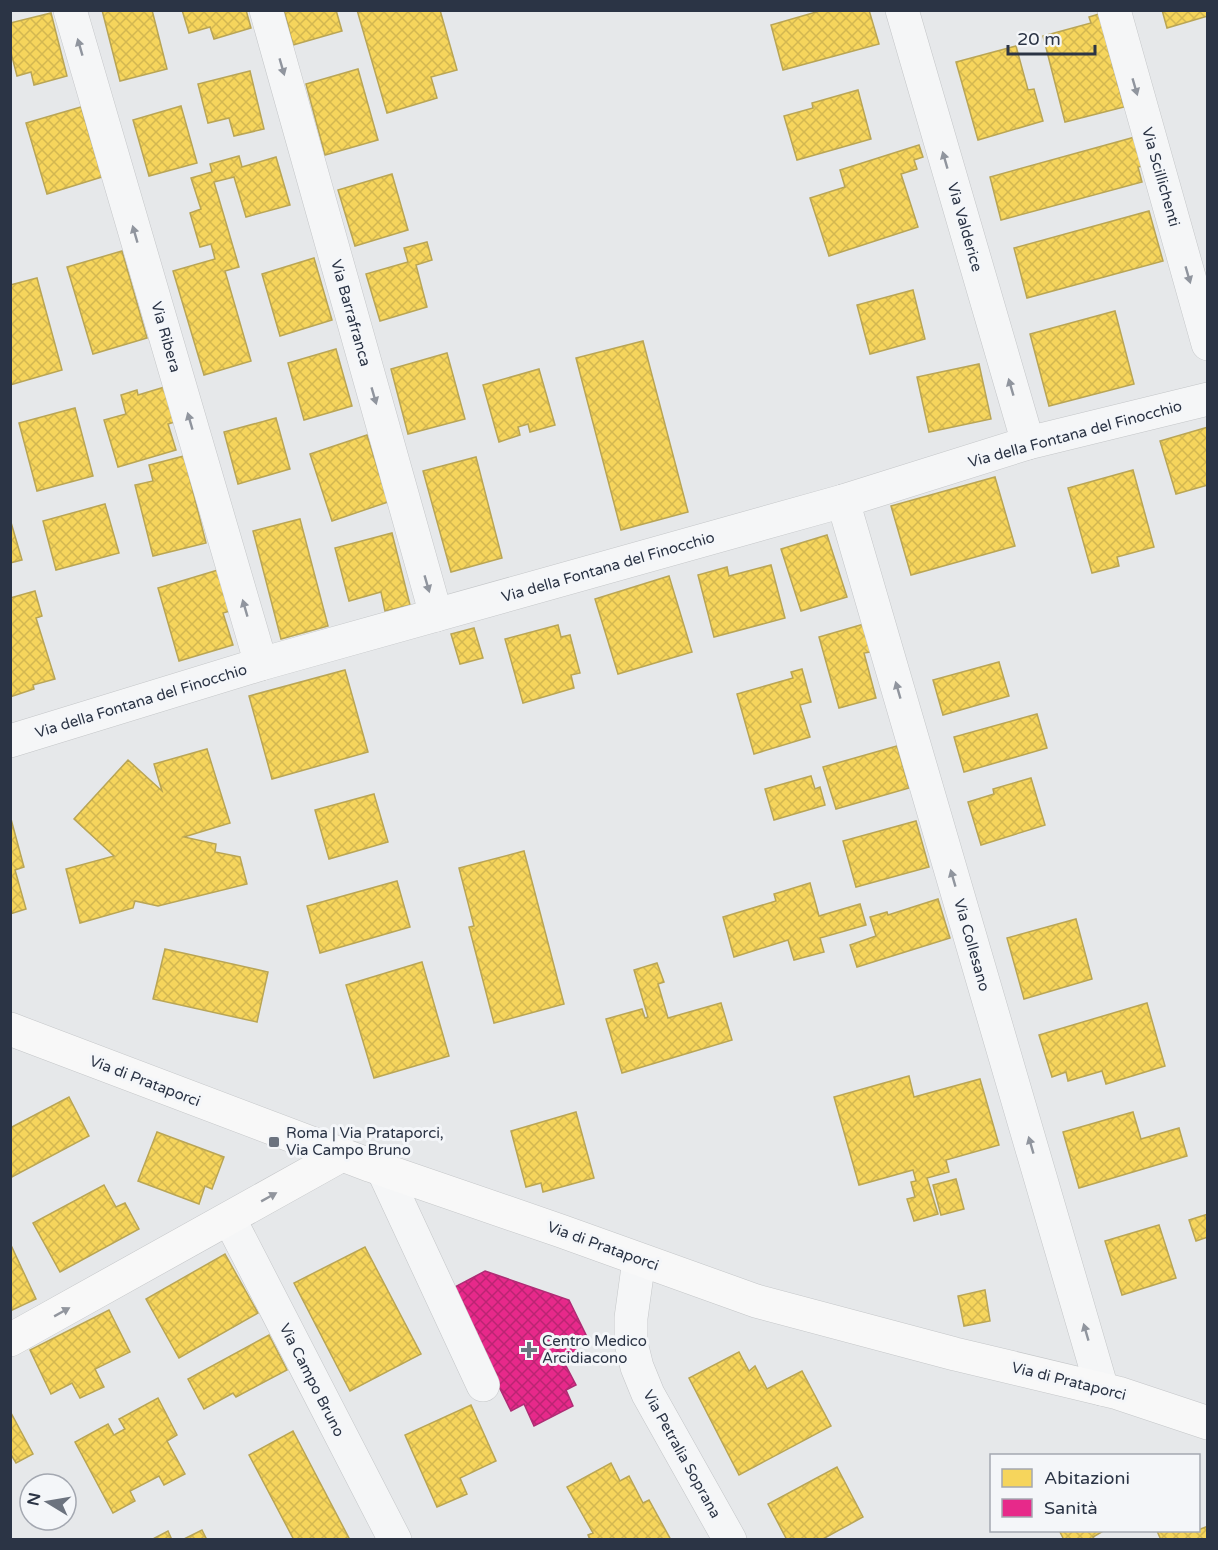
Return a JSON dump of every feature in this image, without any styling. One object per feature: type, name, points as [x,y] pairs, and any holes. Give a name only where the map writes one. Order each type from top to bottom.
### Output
[{"type":"street","name":"Via Ribera","points":[[70,10],[261,664]]},
{"type":"street","name":"Via Barrafranca","points":[[266,10],[436,615]]},
{"type":"street","name":"Via Valderice","points":[[902,10],[1028,443]]},
{"type":"street","name":"Via Scillichenti","points":[[1114,10],[1208,344]]},
{"type":"street","name":"Via della Fontana del Finocchio","points":[[10,741],[261,664],[843,501],[1028,443],[1208,399]]},
{"type":"street","name":"Via Collesano","points":[[843,501],[1102,1389]]},
{"type":"street","name":"Via di Prataporci","points":[[10,1029],[382,1170],[747,1298],[810,1317],[1102,1389],[1208,1423]]},
{"type":"street","points":[[10,1340],[230,1220],[342,1155]]},
{"type":"street","points":[[382,1170],[483,1385]]},
{"type":"street","name":"Via Campo Bruno","points":[[230,1220],[395,1539]]},
{"type":"street","name":"Via Petralia Soprana","points":[[639,1260],[631,1318],[632,1343],[637,1367],[648,1395],[730,1539]]},
{"type":"building: Abitazioni","points":[[102,10],[152,10],[167,69],[120,81]]},
{"type":"building: Abitazioni","points":[[182,10],[246,10],[251,28],[214,39],[210,27],[189,33]]},
{"type":"building: Abitazioni","points":[[284,10],[336,10],[342,31],[293,45]]},
{"type":"building: Abitazioni","points":[[357,10],[440,10],[457,70],[431,77],[437,98],[387,113]]},
{"type":"building: Abitazioni","points":[[823,10],[869,10],[879,44],[783,70],[771,25]]},
{"type":"building: Abitazioni","points":[[1162,10],[1208,10],[1208,16],[1167,28]]},
{"type":"building: Abitazioni","points":[[51,13],[67,76],[34,85],[31,72],[17,76],[10,49],[10,23]]},
{"type":"building: Abitazioni","points":[[1099,14],[1124,107],[1065,122],[1043,36],[1091,23],[1089,17]]},
{"type":"building: Abitazioni","points":[[1016,46],[1028,90],[1034,89],[1043,121],[978,140],[956,62]]},
{"type":"building: Abitazioni","points":[[358,69],[378,140],[325,155],[306,84]]},
{"type":"building: Abitazioni","points":[[250,71],[264,129],[234,136],[229,118],[208,123],[198,84]]},
{"type":"building: Abitazioni","points":[[858,90],[871,139],[797,160],[784,116],[813,108],[812,103]]},
{"type":"building: Abitazioni","points":[[181,106],[197,163],[149,176],[133,120]]},
{"type":"building: Abitazioni","points":[[81,107],[102,177],[47,194],[26,123]]},
{"type":"building: Abitazioni","points":[[1135,137],[1143,166],[1138,167],[1142,182],[1001,220],[990,177]]},
{"type":"building: Abitazioni","points":[[919,145],[923,157],[914,160],[917,169],[901,174],[918,227],[829,256],[810,198],[845,187],[840,170]]},
{"type":"building: Abitazioni","points":[[239,156],[242,167],[276,157],[290,205],[246,217],[234,177],[214,182],[239,267],[225,271],[251,361],[204,375],[173,271],[215,259],[211,244],[200,247],[190,213],[201,209],[191,178],[212,172],[210,164]]},
{"type":"building: Abitazioni","points":[[392,174],[408,230],[355,246],[338,190]]},
{"type":"building: Abitazioni","points":[[1149,211],[1163,261],[1027,298],[1014,248]]},
{"type":"building: Abitazioni","points":[[427,242],[432,260],[416,265],[427,307],[380,321],[366,274],[408,262],[404,248]]},
{"type":"building: Abitazioni","points":[[122,251],[147,338],[93,354],[67,267]]},
{"type":"building: Abitazioni","points":[[314,258],[332,320],[280,336],[262,274]]},
{"type":"building: Abitazioni","points":[[37,278],[62,370],[10,385],[10,285]]},
{"type":"building: Abitazioni","points":[[913,290],[925,339],[870,354],[857,305]]},
{"type":"building: Abitazioni","points":[[1115,311],[1134,384],[1049,406],[1030,334]]},
{"type":"building: Abitazioni","points":[[643,341],[688,512],[621,530],[576,358]]},
{"type":"building: Abitazioni","points":[[336,349],[352,406],[304,420],[288,363]]},
{"type":"building: Abitazioni","points":[[447,353],[465,419],[408,434],[391,369]]},
{"type":"building: Abitazioni","points":[[979,364],[991,419],[929,432],[917,377]]},
{"type":"building: Abitazioni","points":[[539,369],[555,425],[530,432],[528,424],[518,427],[520,435],[499,442],[483,385]]},
{"type":"building: Abitazioni","points":[[168,386],[178,421],[168,424],[176,450],[118,467],[104,420],[126,414],[121,395],[137,390],[138,395]]},
{"type":"building: Abitazioni","points":[[75,408],[93,476],[37,491],[19,423]]},
{"type":"building: Abitazioni","points":[[276,418],[290,469],[238,484],[224,432]]},
{"type":"building: Abitazioni","points":[[1208,427],[1208,485],[1176,494],[1160,441]]},
{"type":"building: Abitazioni","points":[[367,435],[388,502],[332,521],[310,454]]},
{"type":"building: Abitazioni","points":[[184,456],[206,543],[153,556],[135,485],[153,481],[149,465]]},
{"type":"building: Abitazioni","points":[[476,457],[502,558],[451,572],[423,471]]},
{"type":"building: Abitazioni","points":[[1133,470],[1154,547],[1117,557],[1119,566],[1092,573],[1068,488]]},
{"type":"building: Abitazioni","points":[[995,477],[1015,546],[911,575],[891,506]]},
{"type":"building: Abitazioni","points":[[105,504],[119,553],[56,570],[43,521]]},
{"type":"building: Abitazioni","points":[[10,519],[22,560],[10,563]]},
{"type":"building: Abitazioni","points":[[300,519],[328,626],[281,639],[253,531]]},
{"type":"building: Abitazioni","points":[[392,533],[410,605],[385,611],[381,592],[349,601],[335,548]]},
{"type":"building: Abitazioni","points":[[827,535],[847,597],[801,611],[781,549]]},
{"type":"building: Abitazioni","points":[[771,565],[785,618],[714,637],[698,575],[727,567],[729,576]]},
{"type":"building: Abitazioni","points":[[218,570],[230,611],[223,613],[233,645],[179,661],[158,588]]},
{"type":"building: Abitazioni","points":[[669,576],[692,652],[618,674],[595,599]]},
{"type":"building: Abitazioni","points":[[35,591],[42,616],[36,618],[55,679],[33,685],[34,689],[10,697],[10,598]]},
{"type":"building: Abitazioni","points":[[864,624],[871,652],[864,653],[876,698],[839,708],[819,637]]},
{"type":"building: Abitazioni","points":[[558,625],[561,637],[570,635],[580,673],[571,675],[574,688],[523,703],[505,639]]},
{"type":"building: Abitazioni","points":[[474,628],[483,658],[460,664],[451,634]]},
{"type":"building: Abitazioni","points":[[999,662],[1009,696],[943,715],[933,680]]},
{"type":"building: Abitazioni","points":[[802,669],[811,702],[800,705],[810,737],[754,754],[737,694],[793,678],[791,672]]},
{"type":"building: Abitazioni","points":[[345,670],[368,752],[272,779],[249,696]]},
{"type":"building: Abitazioni","points":[[1037,714],[1047,748],[964,772],[954,737]]},
{"type":"building: Abitazioni","points":[[897,746],[909,788],[836,809],[823,767]]},
{"type":"building: Abitazioni","points":[[207,749],[230,823],[184,837],[216,844],[215,852],[240,857],[247,884],[158,906],[135,901],[133,908],[80,923],[66,869],[114,856],[74,819],[128,760],[162,791],[154,764]]},
{"type":"building: Abitazioni","points":[[811,776],[815,789],[820,787],[825,805],[774,820],[765,789]]},
{"type":"building: Abitazioni","points":[[1031,778],[1045,825],[981,845],[968,802],[994,794],[993,789]]},
{"type":"building: Abitazioni","points":[[374,794],[388,842],[329,859],[315,810]]},
{"type":"building: Abitazioni","points":[[11,819],[24,867],[15,870],[26,909],[10,914]]},
{"type":"building: Abitazioni","points":[[916,821],[929,867],[856,887],[843,841]]},
{"type":"building: Abitazioni","points":[[524,851],[564,1004],[494,1023],[469,927],[474,926],[459,868]]},
{"type":"building: Abitazioni","points":[[397,881],[410,927],[320,953],[307,906]]},
{"type":"building: Abitazioni","points":[[810,883],[819,916],[860,904],[866,925],[820,938],[824,952],[794,960],[788,940],[734,957],[723,917],[776,901],[774,894]]},
{"type":"building: Abitazioni","points":[[938,899],[950,938],[857,967],[850,945],[876,936],[870,917],[887,912],[888,915]]},
{"type":"building: Abitazioni","points":[[1076,919],[1092,979],[1024,999],[1007,938]]},
{"type":"building: Abitazioni","points":[[165,949],[268,972],[257,1022],[153,999]]},
{"type":"building: Abitazioni","points":[[422,962],[449,1056],[374,1078],[346,985]]},
{"type":"building: Abitazioni","points":[[657,963],[664,982],[658,984],[668,1018],[721,1003],[732,1040],[622,1073],[606,1019],[642,1009],[645,1018],[648,1017],[634,970]]},
{"type":"building: Abitazioni","points":[[1147,1003],[1165,1066],[1106,1084],[1102,1071],[1068,1081],[1066,1072],[1052,1077],[1039,1035]]},
{"type":"building: Abitazioni","points":[[909,1076],[914,1097],[980,1079],[999,1145],[946,1160],[949,1172],[927,1178],[938,1214],[914,1221],[907,1199],[915,1197],[911,1182],[916,1181],[913,1170],[859,1185],[834,1097]]},
{"type":"building: Abitazioni","points":[[69,1097],[89,1136],[10,1178],[10,1128]]},
{"type":"building: Abitazioni","points":[[576,1112],[594,1178],[543,1192],[541,1183],[526,1187],[511,1131]]},
{"type":"building: Abitazioni","points":[[1133,1112],[1141,1139],[1179,1128],[1187,1156],[1079,1188],[1063,1132]]},
{"type":"building: Abitazioni","points":[[157,1132],[224,1157],[212,1189],[205,1186],[199,1204],[138,1181]]},
{"type":"building: Abitazioni","points":[[956,1179],[964,1209],[941,1215],[933,1185]]},
{"type":"building: Abitazioni","points":[[104,1185],[116,1207],[125,1203],[139,1229],[60,1272],[33,1223]]},
{"type":"building: Abitazioni","points":[[1208,1214],[1208,1237],[1196,1241],[1189,1220]]},
{"type":"building: Abitazioni","points":[[1159,1225],[1176,1278],[1122,1295],[1105,1241]]},
{"type":"building: Abitazioni","points":[[10,1243],[36,1299],[10,1311]]},
{"type":"building: Abitazioni","points":[[365,1247],[421,1354],[350,1391],[294,1283]]},
{"type":"building: Abitazioni","points":[[225,1254],[258,1313],[179,1358],[146,1299]]},
{"type":"building: Abitazioni","points":[[985,1290],[990,1321],[964,1326],[958,1296]]},
{"type":"building: Abitazioni","points":[[109,1310],[130,1352],[95,1369],[104,1387],[80,1398],[72,1383],[51,1394],[30,1350]]},
{"type":"building: Abitazioni","points":[[269,1335],[287,1370],[236,1397],[233,1393],[204,1409],[188,1379]]},
{"type":"building: Abitazioni","points":[[739,1352],[749,1371],[755,1366],[767,1389],[802,1371],[831,1426],[739,1475],[689,1378]]},
{"type":"building: Abitazioni","points":[[158,1398],[177,1435],[167,1441],[185,1474],[164,1485],[159,1476],[130,1491],[135,1501],[113,1513],[75,1442],[108,1424],[114,1435],[125,1429],[119,1419]]},
{"type":"building: Abitazioni","points":[[471,1405],[496,1461],[460,1478],[467,1494],[437,1507],[405,1435]]},
{"type":"building: Abitazioni","points":[[10,1411],[33,1454],[16,1463],[10,1453]]},
{"type":"building: Abitazioni","points":[[293,1431],[350,1540],[294,1540],[249,1455]]},
{"type":"building: Abitazioni","points":[[611,1463],[620,1481],[629,1476],[643,1503],[649,1500],[671,1540],[590,1540],[588,1535],[593,1533],[567,1487]]},
{"type":"building: Abitazioni","points":[[837,1467],[863,1517],[821,1540],[787,1540],[768,1504]]},
{"type":"building: Abitazioni","points":[[1208,1526],[1208,1540],[1161,1540],[1157,1532],[1200,1532],[1200,1529]]},
{"type":"building: Abitazioni","points":[[202,1530],[207,1540],[182,1540]]},
{"type":"building: Abitazioni","points":[[168,1531],[172,1540],[151,1540]]},
{"type":"building: Abitazioni","points":[[1060,1532],[1102,1532],[1093,1537],[1095,1540],[1064,1540]]},
{"type":"building: Sanità","name":"Centro Medico Arcidiacono","points":[[485,1271],[569,1300],[588,1339],[575,1345],[580,1355],[564,1362],[576,1385],[566,1390],[573,1406],[534,1426],[524,1404],[511,1411],[451,1289]]},
{"type":"place","name":"Roma | Via Prataporci, Via Campo Bruno","points":[[274,1142]]},
{"type":"place","name":"Centro Medico Arcidiacono","points":[[529,1350]]}]
